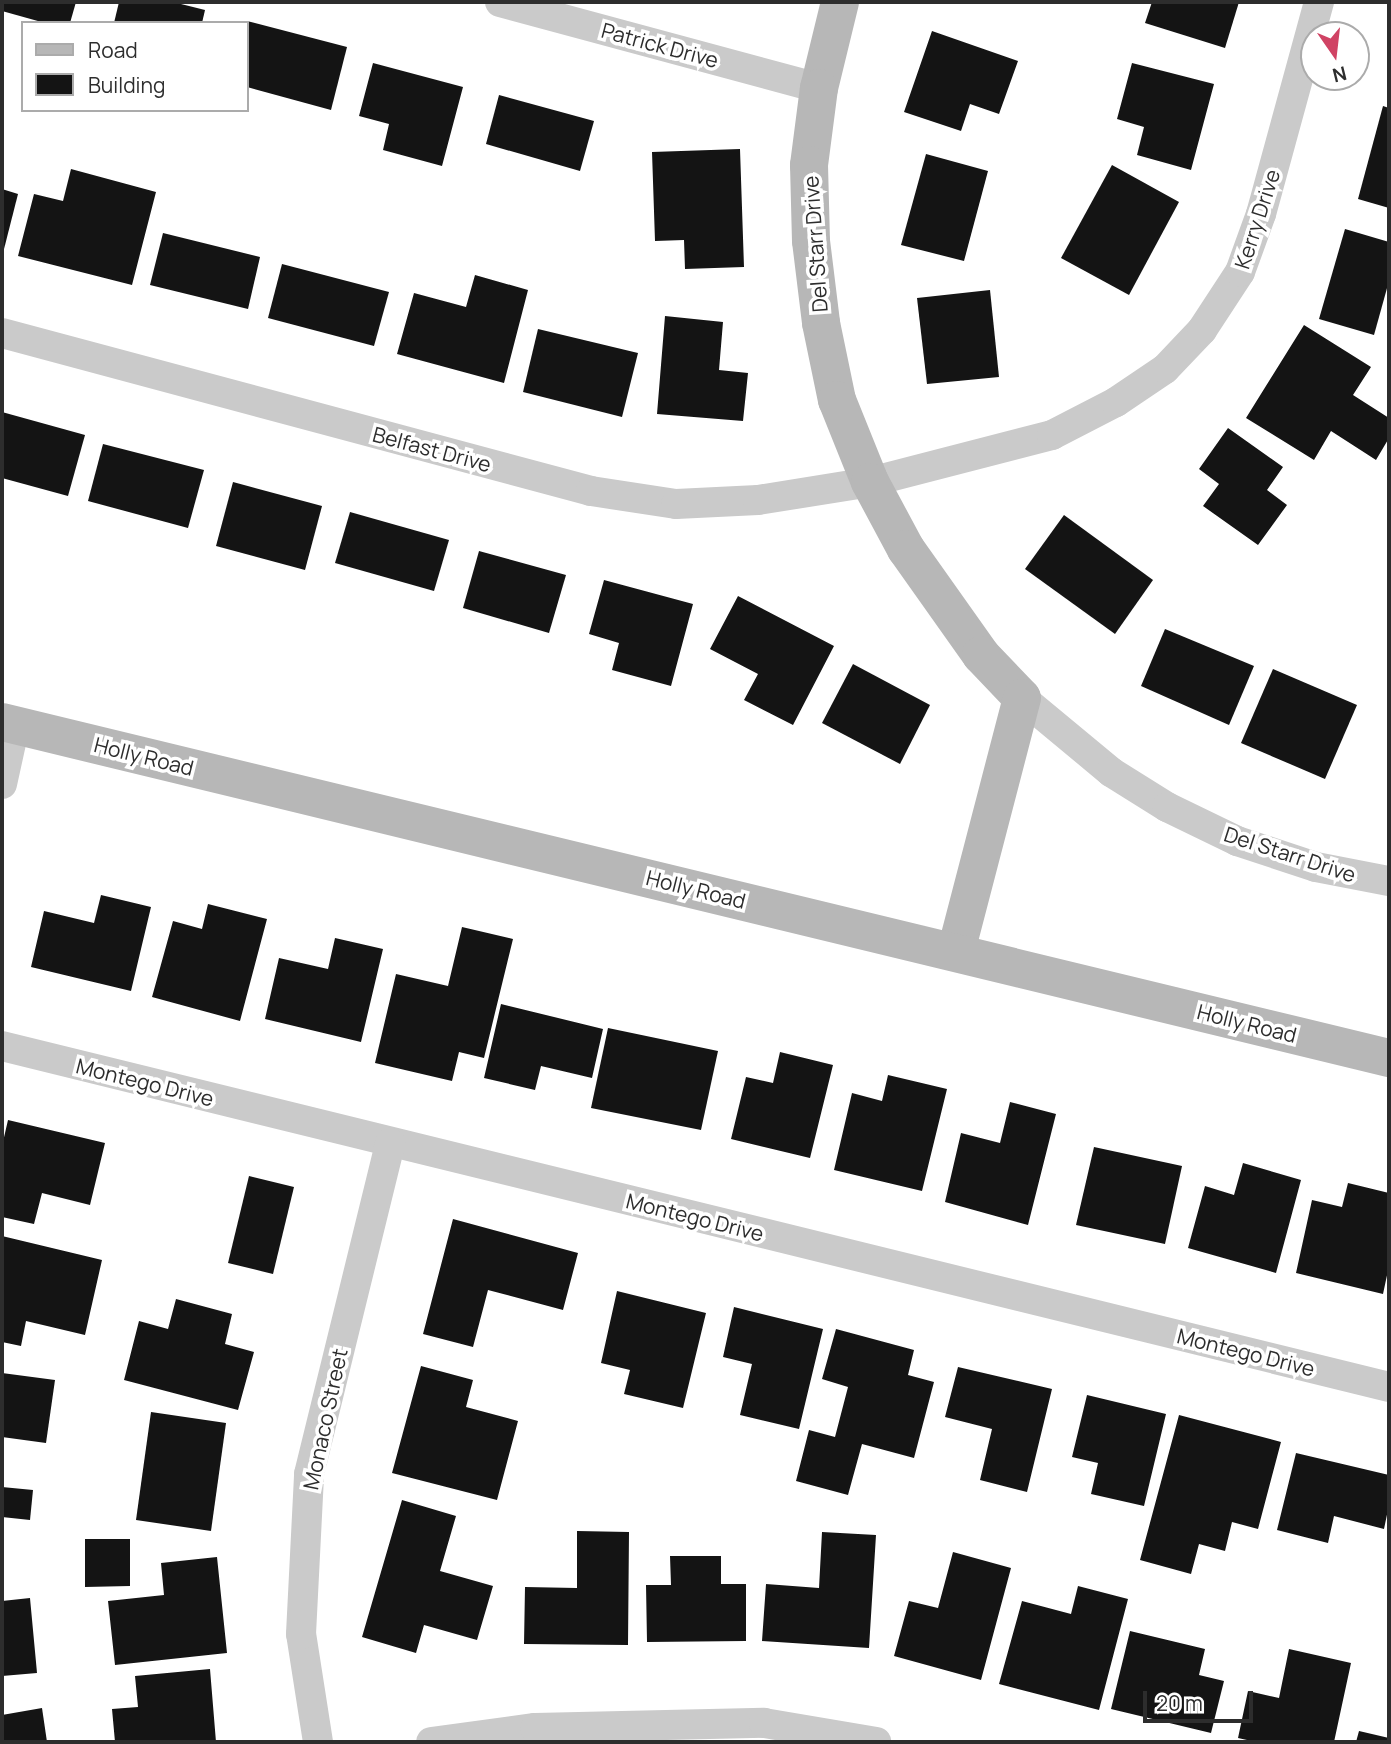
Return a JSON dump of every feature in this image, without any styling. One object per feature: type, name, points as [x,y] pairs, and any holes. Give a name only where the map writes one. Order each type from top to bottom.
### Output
[{"type":"main road","name":"Del Starr Drive","points":[[840,2],[820,88],[809,165],[811,241],[821,323],[837,400],[870,482],[906,550],[981,655],[1022,698]]},
{"type":"main road","points":[[956,951],[1022,698]]},
{"type":"main road","name":"Holly Road","points":[[9,723],[1389,1058]]},
{"type":"street","name":"Patrick Drive","points":[[500,2],[820,88]]},
{"type":"street","name":"Kerry Drive","points":[[870,482],[1052,435],[1116,402],[1164,369],[1202,330],[1240,272],[1261,214],[1319,2]]},
{"type":"street","name":"Belfast Drive","points":[[2,333],[591,491],[676,504],[758,500],[870,482]]},
{"type":"street","name":"Del Starr Drive","points":[[1022,698],[1111,772],[1167,807],[1237,841],[1316,867],[1389,881]]},
{"type":"street","points":[[2,785],[9,723]]},
{"type":"street","name":"Montego Drive","points":[[2,1046],[1389,1387]]},
{"type":"street","name":"Monaco Street","points":[[318,1742],[301,1634],[309,1474],[390,1143]]},
{"type":"street","points":[[430,1742],[535,1728],[764,1723],[876,1742]]},
{"type":"building","points":[[2,2],[76,2],[71,21],[38,21],[2,11]]},
{"type":"building","points":[[119,2],[173,2],[205,10],[202,21],[114,21]]},
{"type":"building","points":[[1152,2],[1239,2],[1225,48],[1145,23]]},
{"type":"building","points":[[248,21],[347,47],[331,110],[248,87]]},
{"type":"building","points":[[932,31],[1018,61],[999,114],[970,104],[961,131],[904,112]]},
{"type":"building","points":[[373,63],[463,87],[442,166],[383,150],[389,124],[359,116]]},
{"type":"building","points":[[1132,63],[1214,84],[1191,170],[1137,155],[1144,127],[1117,119]]},
{"type":"building","points":[[499,95],[594,121],[580,171],[486,144]]},
{"type":"building","points":[[1383,106],[1389,108],[1389,208],[1358,199]]},
{"type":"building","points":[[740,149],[744,267],[685,269],[684,240],[655,241],[652,152]]},
{"type":"building","points":[[926,154],[988,171],[964,261],[901,245]]},
{"type":"building","points":[[1112,165],[1179,202],[1129,295],[1061,258]]},
{"type":"building","points":[[71,169],[156,192],[132,285],[18,256],[34,194],[63,201]]},
{"type":"building","points":[[2,189],[18,194],[3,253],[2,253]]},
{"type":"building","points":[[1345,229],[1389,242],[1389,281],[1374,335],[1319,319]]},
{"type":"building","points":[[163,233],[260,257],[248,309],[150,285]]},
{"type":"building","points":[[282,264],[389,292],[374,346],[268,318]]},
{"type":"building","points":[[475,275],[528,290],[504,383],[397,354],[414,293],[466,307]]},
{"type":"building","points":[[990,290],[999,377],[927,384],[917,298]]},
{"type":"building","points":[[665,316],[723,322],[719,370],[748,373],[743,421],[657,414]]},
{"type":"building","points":[[1304,325],[1371,367],[1353,395],[1389,418],[1389,438],[1376,460],[1331,431],[1314,460],[1246,418]]},
{"type":"building","points":[[538,329],[638,353],[622,417],[523,392]]},
{"type":"building","points":[[2,412],[85,435],[68,496],[2,478]]},
{"type":"building","points":[[1228,428],[1283,467],[1267,490],[1287,505],[1258,545],[1203,506],[1219,484],[1199,469]]},
{"type":"building","points":[[103,444],[204,470],[188,528],[88,501]]},
{"type":"building","points":[[233,482],[322,506],[305,570],[216,546]]},
{"type":"building","points":[[350,512],[449,540],[434,591],[335,563]]},
{"type":"building","points":[[1064,515],[1153,580],[1115,634],[1025,569]]},
{"type":"building","points":[[479,551],[566,575],[549,633],[463,608]]},
{"type":"building","points":[[604,580],[693,604],[671,686],[612,670],[619,643],[589,634]]},
{"type":"building","points":[[738,596],[834,646],[793,725],[744,700],[758,674],[710,649]]},
{"type":"building","points":[[1165,629],[1254,666],[1229,725],[1141,686]]},
{"type":"building","points":[[853,664],[930,705],[900,764],[822,723]]},
{"type":"building","points":[[1273,669],[1357,705],[1325,779],[1241,743]]},
{"type":"building","points":[[101,895],[151,907],[131,991],[31,967],[44,911],[94,923]]},
{"type":"building","points":[[208,904],[267,919],[240,1021],[152,997],[173,921],[202,929]]},
{"type":"building","points":[[462,927],[513,939],[484,1058],[459,1052],[452,1081],[375,1063],[396,974],[448,986]]},
{"type":"building","points":[[335,938],[383,949],[361,1042],[265,1019],[279,958],[328,969]]},
{"type":"building","points":[[501,1004],[603,1029],[592,1078],[541,1066],[535,1090],[484,1078]]},
{"type":"building","points":[[608,1028],[718,1051],[701,1130],[591,1108]]},
{"type":"building","points":[[780,1052],[833,1065],[810,1158],[731,1139],[746,1077],[773,1083]]},
{"type":"building","points":[[888,1075],[947,1089],[922,1191],[834,1170],[852,1093],[882,1101]]},
{"type":"building","points":[[1010,1102],[1056,1114],[1028,1225],[945,1202],[961,1133],[1000,1143]]},
{"type":"building","points":[[8,1120],[105,1143],[90,1205],[42,1193],[34,1224],[2,1217],[2,1146]]},
{"type":"building","points":[[1094,1147],[1182,1166],[1165,1244],[1076,1225]]},
{"type":"building","points":[[1243,1163],[1301,1180],[1276,1273],[1188,1248],[1205,1186],[1234,1195]]},
{"type":"building","points":[[249,1176],[294,1187],[273,1274],[228,1263]]},
{"type":"building","points":[[1348,1183],[1389,1193],[1389,1266],[1383,1294],[1296,1273],[1312,1200],[1342,1207]]},
{"type":"building","points":[[453,1219],[578,1253],[563,1310],[488,1290],[473,1347],[423,1334]]},
{"type":"building","points":[[2,1236],[102,1260],[85,1335],[26,1321],[21,1346],[2,1342]]},
{"type":"building","points":[[617,1291],[706,1313],[683,1408],[624,1394],[630,1370],[601,1363]]},
{"type":"building","points":[[176,1299],[232,1314],[225,1344],[254,1352],[238,1410],[124,1380],[139,1321],[168,1329]]},
{"type":"building","points":[[734,1307],[823,1329],[799,1429],[740,1415],[752,1364],[723,1357]]},
{"type":"building","points":[[836,1329],[914,1350],[908,1375],[934,1382],[914,1458],[862,1444],[848,1495],[796,1481],[809,1430],[835,1437],[848,1387],[822,1379]]},
{"type":"building","points":[[421,1366],[473,1380],[466,1407],[518,1421],[497,1500],[392,1473]]},
{"type":"building","points":[[958,1367],[1052,1389],[1027,1492],[980,1480],[992,1429],[945,1417]]},
{"type":"building","points":[[2,1373],[55,1380],[46,1443],[2,1437]]},
{"type":"building","points":[[1087,1395],[1166,1414],[1144,1506],[1091,1494],[1098,1463],[1072,1457]]},
{"type":"building","points":[[151,1412],[226,1423],[211,1531],[136,1520]]},
{"type":"building","points":[[1179,1415],[1281,1442],[1258,1529],[1232,1522],[1225,1551],[1199,1544],[1191,1574],[1140,1560]]},
{"type":"building","points":[[1296,1453],[1389,1475],[1389,1505],[1384,1529],[1334,1516],[1328,1543],[1277,1530]]},
{"type":"building","points":[[2,1487],[33,1490],[30,1520],[2,1517]]},
{"type":"building","points":[[402,1500],[456,1516],[440,1571],[493,1586],[477,1640],[424,1625],[416,1653],[362,1637]]},
{"type":"building","points":[[577,1531],[629,1532],[628,1645],[524,1644],[525,1587],[577,1588]]},
{"type":"building","points":[[822,1532],[876,1535],[869,1648],[762,1641],[766,1584],[819,1588]]},
{"type":"building","points":[[85,1539],[130,1539],[130,1586],[85,1587]]},
{"type":"building","points":[[953,1552],[1011,1568],[981,1680],[894,1656],[909,1601],[938,1608]]},
{"type":"building","points":[[670,1556],[721,1556],[721,1584],[746,1584],[746,1641],[647,1642],[646,1585],[671,1585]]},
{"type":"building","points":[[217,1557],[227,1653],[115,1665],[108,1601],[164,1595],[161,1563]]},
{"type":"building","points":[[1078,1586],[1128,1599],[1099,1710],[999,1684],[1022,1601],[1071,1614]]},
{"type":"building","points":[[30,1598],[37,1673],[2,1676],[2,1601]]},
{"type":"building","points":[[1130,1631],[1205,1649],[1199,1675],[1224,1681],[1211,1733],[1111,1709]]},
{"type":"building","points":[[1289,1649],[1351,1663],[1334,1742],[1256,1742],[1238,1738],[1248,1691],[1279,1698]]},
{"type":"building","points":[[210,1669],[216,1742],[115,1742],[112,1709],[138,1707],[135,1676]]},
{"type":"building","points":[[42,1708],[47,1742],[2,1742],[2,1715]]},
{"type":"building","points":[[1359,1731],[1389,1738],[1389,1742],[1356,1742]]}]
